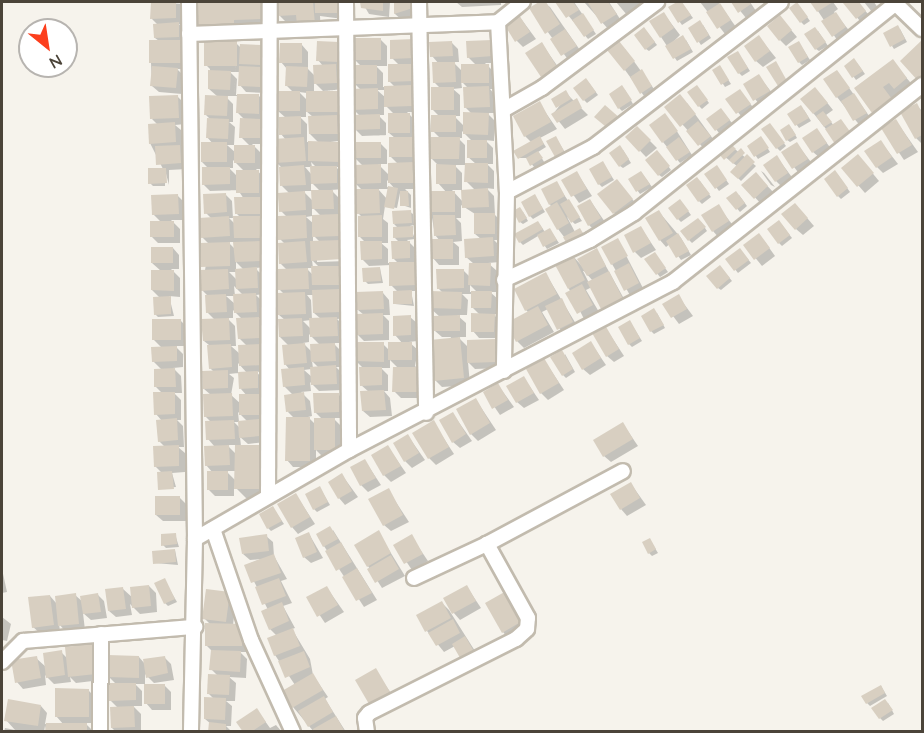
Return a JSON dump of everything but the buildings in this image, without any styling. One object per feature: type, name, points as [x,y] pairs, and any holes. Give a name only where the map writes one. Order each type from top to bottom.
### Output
[{"type":"street","points":[[189,2],[195,539],[195,627],[190,732]]},
{"type":"street","points":[[268,496],[270,2]]},
{"type":"street","points":[[346,2],[349,450]]},
{"type":"street","points":[[419,2],[426,413]]},
{"type":"street","points":[[189,34],[346,27],[419,27],[498,22],[523,2]]},
{"type":"street","points":[[505,109],[566,71],[657,2]]},
{"type":"street","points":[[507,192],[594,147],[781,2]]},
{"type":"street","points":[[504,280],[590,240],[634,213],[895,2],[922,29]]},
{"type":"street","points":[[498,22],[505,109],[507,192],[504,371]]},
{"type":"street","points":[[195,539],[349,450],[426,413],[673,282],[922,85]]},
{"type":"street","points":[[414,578],[487,544],[623,471]]},
{"type":"street","points":[[213,529],[251,640],[293,732]]},
{"type":"street","points":[[367,732],[365,718],[369,713],[516,639],[527,629],[528,618],[487,544]]},
{"type":"street","points":[[2,662],[23,641],[195,627]]},
{"type":"street","points":[[100,732],[101,634]]}]
